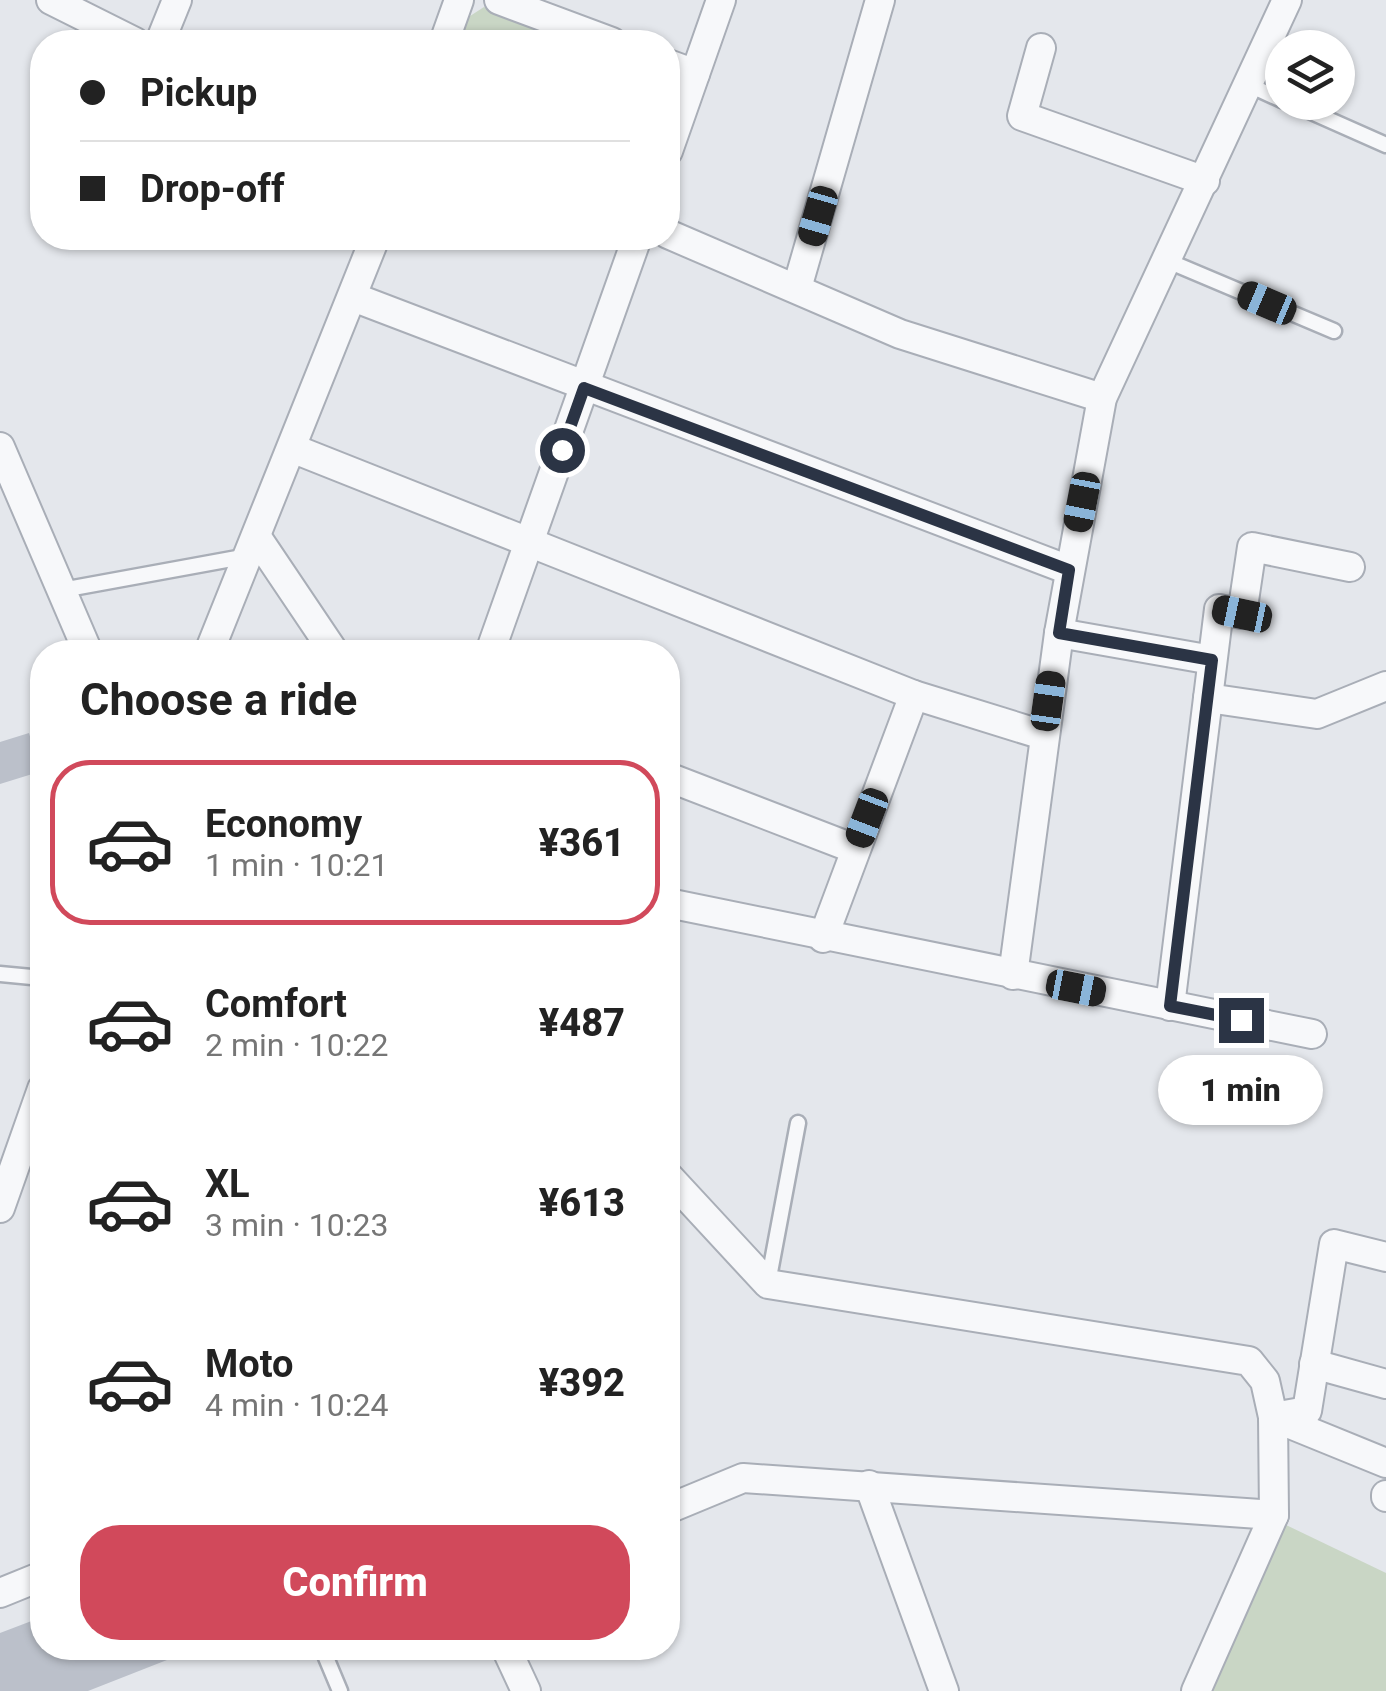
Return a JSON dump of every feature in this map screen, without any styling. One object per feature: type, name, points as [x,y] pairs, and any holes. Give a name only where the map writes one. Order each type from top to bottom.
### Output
[{"type":"street","points":[[52,0],[111,30]]},
{"type":"street","points":[[165,30],[177,0]]},
{"type":"street","points":[[448,30],[459,0]]},
{"type":"street","points":[[499,0],[580,30]]},
{"type":"street","points":[[680,117],[721,0]]},
{"type":"street","points":[[797,288],[880,0]]},
{"type":"street","points":[[1013,975],[1043,735],[1102,398],[1287,0]]},
{"type":"street","points":[[1041,48],[1022,116],[1205,181]]},
{"type":"street","points":[[680,68],[695,74]]},
{"type":"street","points":[[680,239],[900,334],[1102,398]]},
{"type":"street","points":[[214,640],[294,449],[371,250]]},
{"type":"street","points":[[494,640],[633,250]]},
{"type":"street","points":[[353,297],[1069,570]]},
{"type":"street","points":[[0,447],[83,640]]},
{"type":"street","points":[[294,449],[914,695],[1043,735]]},
{"type":"street","points":[[253,547],[325,640]]},
{"type":"street","points":[[1170,1006],[1219,609],[1242,614],[1252,547],[1350,567]]},
{"type":"street","points":[[1059,633],[1212,660]]},
{"type":"street","points":[[1208,698],[1317,714],[1386,686]]},
{"type":"street","points":[[823,938],[914,695]]},
{"type":"street","points":[[680,781],[855,848]]},
{"type":"street","points":[[680,906],[823,938],[1312,1034]]},
{"type":"street","points":[[0,1208],[30,1123]]},
{"type":"street","points":[[680,1189],[768,1284],[1248,1362],[1265,1381],[1273,1417],[1274,1515],[1196,1691]]},
{"type":"street","points":[[1273,1417],[1307,1411],[1334,1244],[1386,1256]]},
{"type":"street","points":[[1314,1364],[1386,1384]]},
{"type":"street","points":[[1273,1417],[1386,1463]]},
{"type":"street","points":[[680,1504],[743,1478],[1274,1515]]},
{"type":"street","points":[[869,1486],[944,1691]]},
{"type":"street","points":[[0,1594],[30,1581]]},
{"type":"street","points":[[512,1660],[526,1691]]},
{"type":"lane","points":[[1250,86],[1265,92]]},
{"type":"lane","points":[[1329,120],[1386,145]]},
{"type":"lane","points":[[1168,261],[1334,331]]},
{"type":"lane","points":[[62,590],[253,547]]},
{"type":"lane","points":[[0,974],[30,977]]},
{"type":"lane","points":[[768,1284],[798,1123]]},
{"type":"lane","points":[[327,1660],[340,1691]]},
{"type":"green space","points":[[484,7],[542,30],[463,30],[467,18]]},
{"type":"green space","points":[[1284,1524],[1386,1573],[1386,1691],[1210,1691]]},
{"type":"building","points":[[29,733],[30,775],[0,784],[0,742]]},
{"type":"building","points":[[30,1622],[30,1660],[167,1660],[88,1691],[0,1691],[0,1633]]},
{"type":"route","points":[[562,450],[584,388],[1069,570],[1059,633],[1212,660],[1170,1006],[1241,1020]]}]
